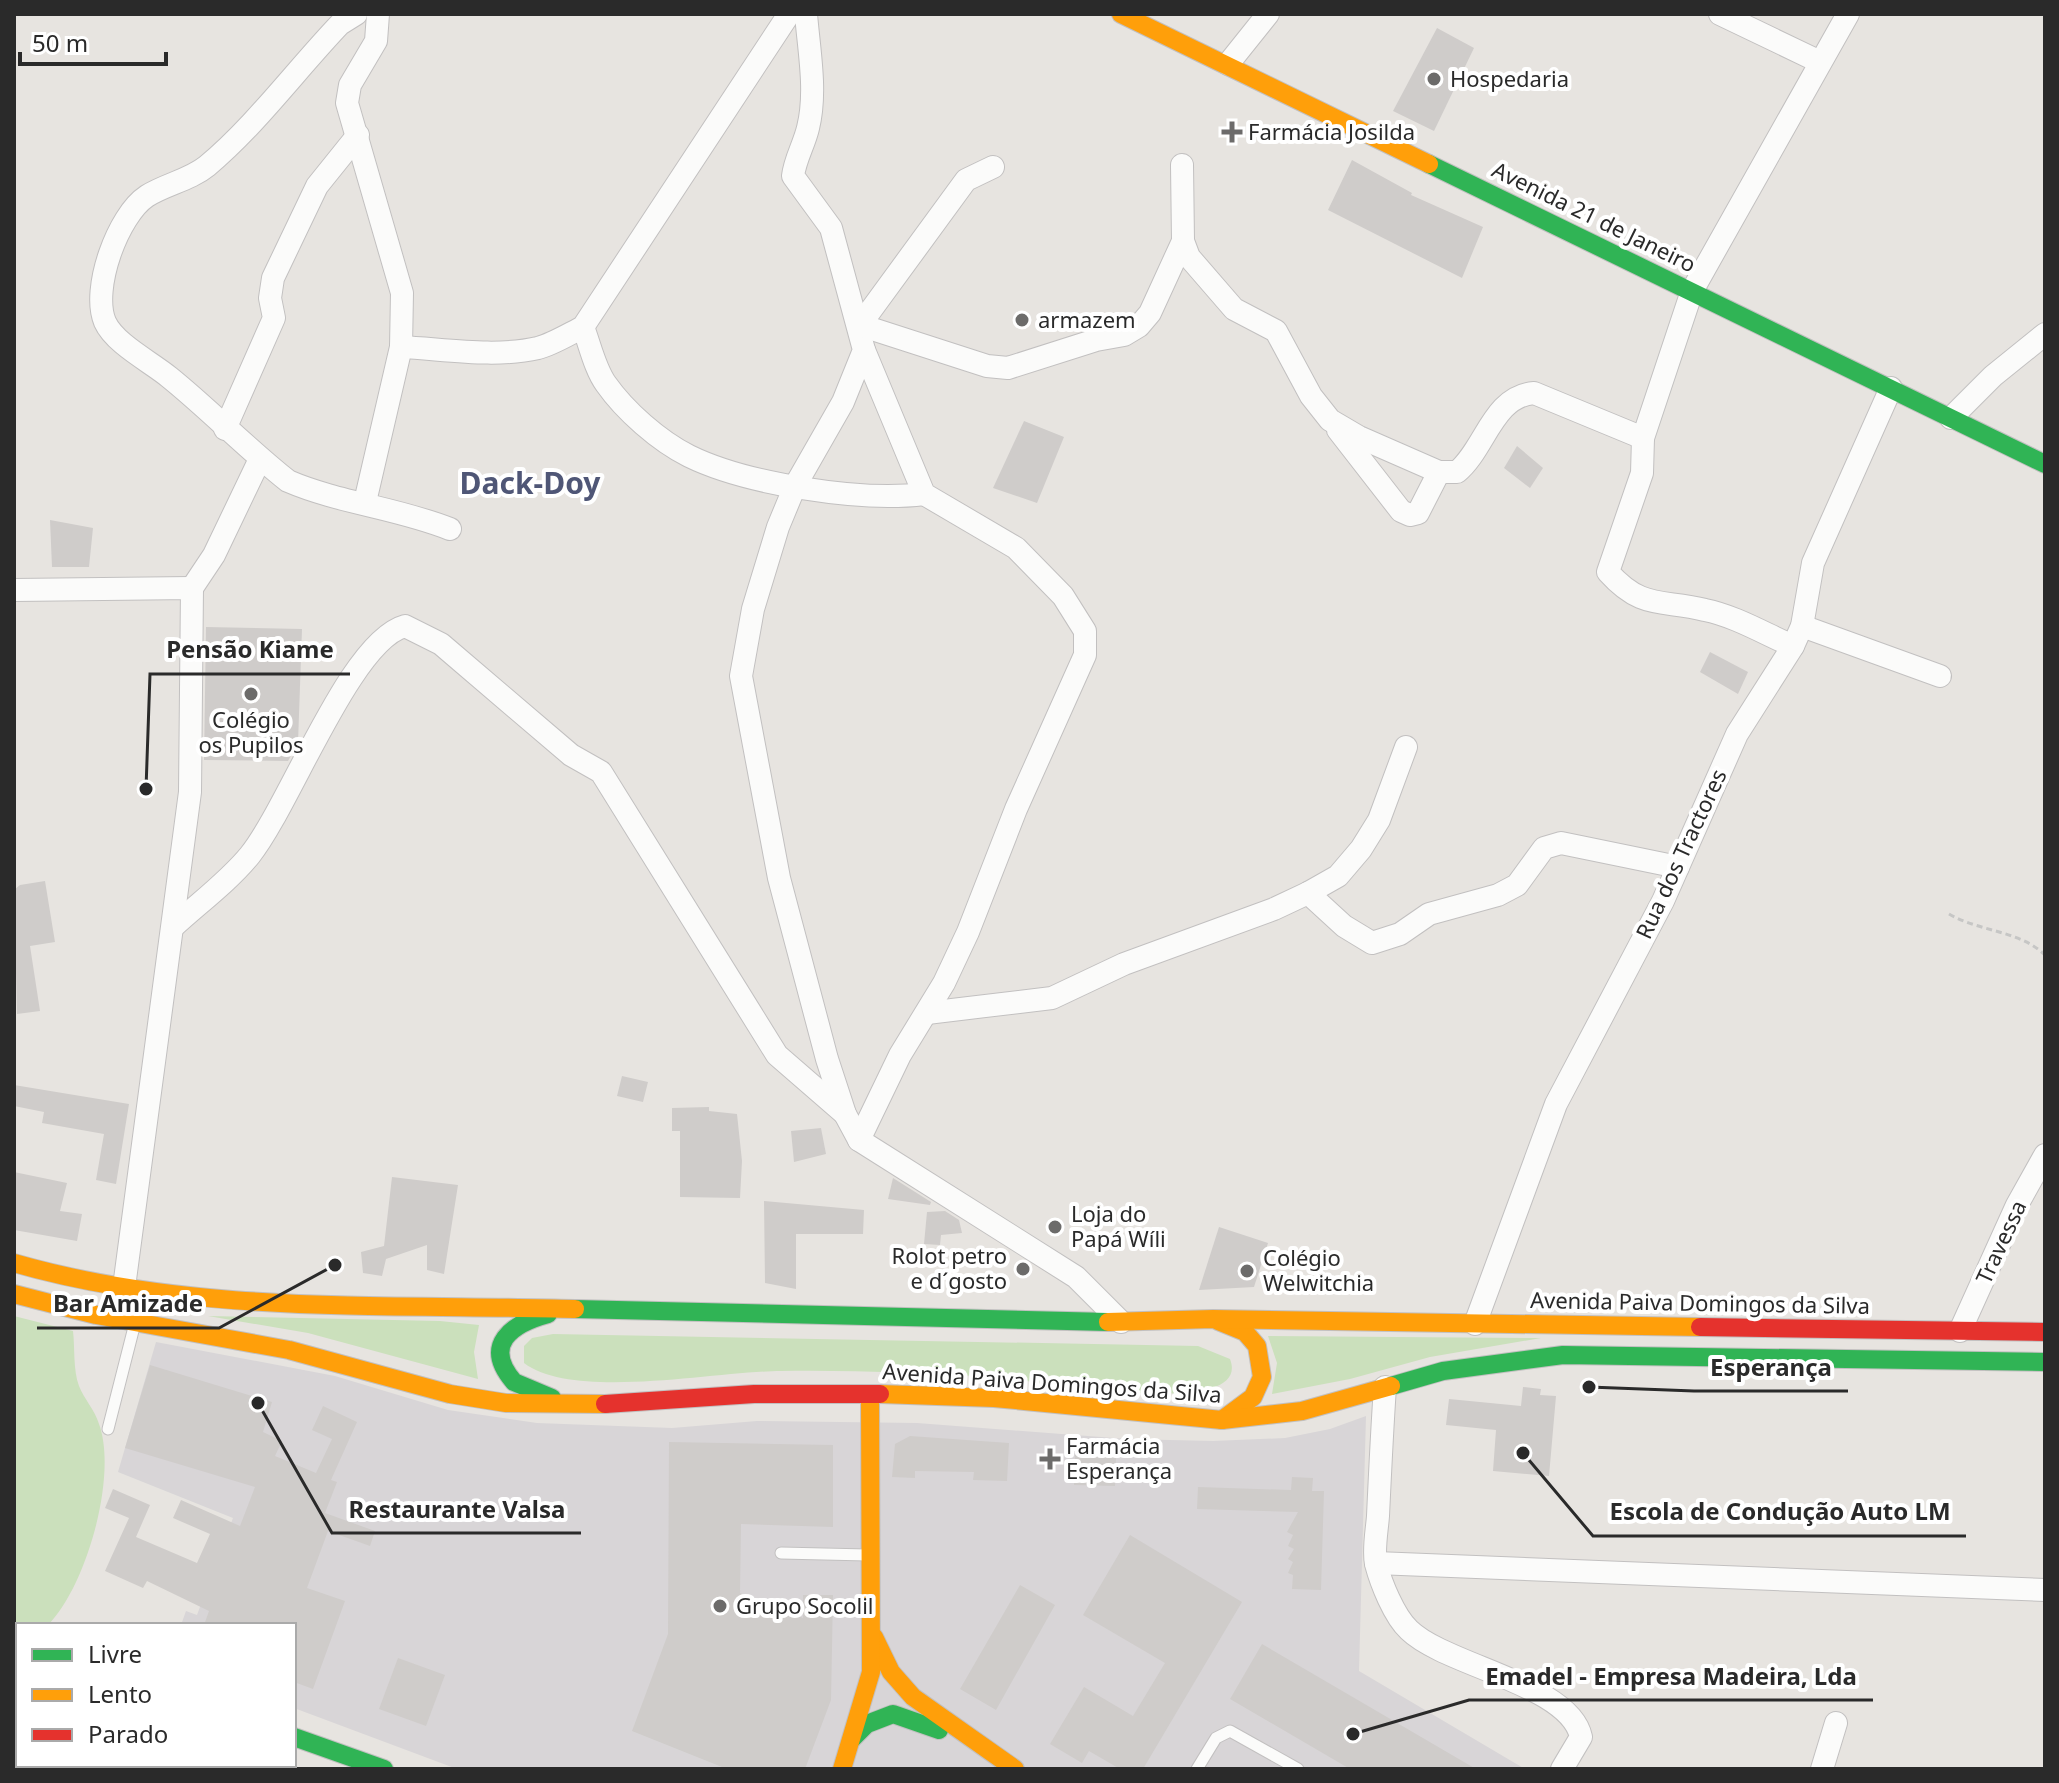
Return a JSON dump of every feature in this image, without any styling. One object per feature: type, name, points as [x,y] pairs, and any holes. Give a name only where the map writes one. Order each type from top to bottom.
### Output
[{"type":"main road","name":"Avenida 21 de Janeiro","points":[[1121,14],[2045,464]]},
{"type":"main road","name":"Avenida Paiva Domingos da Silva","points":[[14,1263],[59,1276],[222,1300],[1121,1322],[1213,1319],[2045,1332]]},
{"type":"main road","name":"Avenida Paiva Domingos da Silva","points":[[14,1294],[135,1322],[289,1350],[450,1394],[506,1403],[575,1406],[754,1394],[870,1394],[994,1398],[1222,1420],[1302,1411],[1385,1387],[1496,1361],[1563,1355],[2045,1362]]},
{"type":"main road","points":[[575,1308],[530,1318],[511,1328],[501,1341],[500,1355],[507,1374],[521,1387],[575,1406]]},
{"type":"main road","points":[[1213,1319],[1245,1332],[1257,1346],[1261,1359],[1262,1377],[1253,1397],[1222,1420]]},
{"type":"main road","points":[[842,1769],[871,1672],[870,1394]]},
{"type":"main road","points":[[871,1632],[891,1672],[913,1697],[985,1751],[1015,1769]]},
{"type":"main road","points":[[852,1739],[867,1724],[893,1714],[985,1751]]},
{"type":"main road","points":[[296,1738],[384,1769]]},
{"type":"street","points":[[356,14],[340,24],[205,168],[147,196],[117,231],[106,270],[102,311],[105,323],[288,481],[306,489],[413,514],[450,529]]},
{"type":"street","points":[[365,502],[401,347],[402,293],[347,103],[350,85],[376,41],[378,14]]},
{"type":"street","points":[[401,347],[451,351],[521,350],[540,347],[583,327],[789,14]]},
{"type":"street","points":[[806,14],[812,78],[810,103],[808,127],[795,159],[793,176],[831,228],[860,325],[864,350],[924,494]]},
{"type":"street","points":[[1228,64],[1268,14]]},
{"type":"street","points":[[1720,14],[1820,62]]},
{"type":"street","points":[[1848,14],[1692,291],[1643,438],[1642,473],[1608,572],[1627,592],[1649,603],[1705,610],[1940,676]]},
{"type":"street","points":[[225,429],[274,318],[270,298],[273,278],[317,186],[358,135]]},
{"type":"street","points":[[1182,165],[1183,241],[1189,257],[1234,309],[1276,331],[1311,396],[1401,511],[1410,515],[1418,513],[1439,472]]},
{"type":"street","points":[[860,325],[966,180],[993,167]]},
{"type":"street","points":[[860,325],[975,363],[1008,368],[1096,340],[1124,335],[1139,326],[1150,313],[1183,241]]},
{"type":"street","points":[[583,327],[603,381],[658,436],[687,455],[725,470],[795,486],[879,498],[924,494],[1016,548],[1063,596],[1085,631],[1085,655],[1016,809],[968,932],[927,1013],[900,1055],[859,1140]]},
{"type":"street","points":[[1951,418],[1993,376],[2045,334]]},
{"type":"street","points":[[864,350],[843,402],[795,486],[778,527],[753,609],[741,676],[779,878],[827,1059],[845,1114],[859,1140],[1076,1277],[1121,1322]]},
{"type":"street","name":"Rua dos Tractores","points":[[1475,1324],[1556,1104],[1678,867],[1737,734],[1798,636],[1813,563],[1891,388]]},
{"type":"street","points":[[1330,420],[1359,437],[1439,472],[1457,472],[1469,462],[1507,401],[1519,394],[1534,393],[1643,438]]},
{"type":"street","points":[[124,1287],[190,792],[192,588],[214,555],[260,459]]},
{"type":"street","points":[[14,590],[192,588]]},
{"type":"street","points":[[174,926],[249,857],[280,811],[349,679],[391,630],[405,626],[441,644],[571,755],[601,772],[777,1055],[845,1114]]},
{"type":"street","points":[[927,1013],[1052,998],[1124,964],[1274,909],[1308,893],[1338,876],[1361,849],[1379,820],[1406,747]]},
{"type":"street","points":[[1308,893],[1344,926],[1372,943],[1400,934],[1429,914],[1498,895],[1517,885],[1544,848],[1561,843],[1678,867]]},
{"type":"street","name":"Travessa","points":[[1960,1331],[2017,1205],[2045,1155]]},
{"type":"street","points":[[1385,1387],[1376,1563],[1409,1630],[1461,1659],[1516,1681],[1563,1710],[1578,1725],[1581,1737],[1562,1769]]},
{"type":"street","points":[[1376,1563],[2045,1590]]},
{"type":"street","points":[[1822,1769],[1836,1723]]},
{"type":"lane","points":[[108,1429],[135,1322]]},
{"type":"lane","points":[[781,1553],[872,1555]]},
{"type":"lane","points":[[1197,1769],[1216,1738],[1230,1731],[1298,1769]]},
{"type":"path","points":[[1949,914],[1968,926],[2033,944],[2045,955]]},
{"type":"shaded area","points":[[156,1342],[335,1376],[448,1410],[537,1423],[672,1428],[757,1421],[917,1423],[1127,1439],[1213,1441],[1285,1438],[1330,1429],[1366,1416],[1359,1671],[1525,1769],[457,1769],[296,1709],[296,1623],[182,1623],[186,1611],[197,1615],[233,1518],[118,1472]]},
{"type":"green space","points":[[14,1316],[73,1331],[77,1380],[97,1419],[104,1446],[104,1472],[95,1530],[75,1585],[62,1608],[50,1623],[14,1622]]},
{"type":"green space","points":[[208,1316],[440,1321],[479,1325],[474,1352],[478,1379],[308,1333]]},
{"type":"green space","points":[[553,1334],[1198,1346],[1230,1359],[1228,1378],[1208,1389],[1174,1394],[1088,1389],[994,1377],[861,1371],[754,1372],[610,1382],[547,1374],[524,1363],[524,1346],[532,1338]]},
{"type":"green space","points":[[1268,1336],[1541,1338],[1430,1357],[1350,1379],[1272,1394],[1277,1363]]},
{"type":"building","name":"Hospedaria","points":[[1437,28],[1474,48],[1434,131],[1393,111]]},
{"type":"building","points":[[1352,160],[1411,195],[1483,227],[1462,278],[1328,210]]},
{"type":"building","points":[[1024,421],[1064,437],[1037,503],[993,488]]},
{"type":"building","points":[[1517,446],[1543,468],[1530,488],[1504,468]]},
{"type":"building","points":[[50,520],[93,528],[89,567],[52,567]]},
{"type":"building","name":"Colégio os Pupilos","points":[[206,627],[302,629],[298,743],[288,761],[204,760]]},
{"type":"building","points":[[1710,652],[1748,672],[1738,694],[1700,672]]},
{"type":"building","points":[[45,881],[55,942],[30,946],[40,1011],[17,1014],[14,890],[20,885]]},
{"type":"building","points":[[622,1076],[648,1082],[643,1102],[617,1096]]},
{"type":"building","points":[[14,1085],[129,1104],[116,1184],[96,1180],[104,1134],[42,1123],[44,1112],[14,1106]]},
{"type":"building","points":[[709,1107],[709,1111],[737,1114],[742,1161],[740,1198],[680,1197],[680,1131],[672,1131],[672,1108]]},
{"type":"building","points":[[821,1128],[826,1154],[794,1162],[791,1131]]},
{"type":"building","points":[[14,1172],[67,1183],[60,1211],[82,1214],[77,1241],[14,1230]]},
{"type":"building","points":[[392,1177],[458,1185],[444,1274],[427,1270],[427,1245],[386,1259],[382,1276],[363,1273],[361,1252],[384,1246]]},
{"type":"building","points":[[893,1178],[931,1202],[930,1205],[888,1199]]},
{"type":"building","points":[[764,1201],[864,1210],[863,1234],[796,1234],[796,1289],[765,1283]]},
{"type":"building","points":[[945,1211],[959,1220],[962,1233],[941,1235],[940,1245],[924,1244],[927,1212]]},
{"type":"building","name":"Colégio Welwitchia","points":[[1219,1227],[1268,1243],[1254,1287],[1199,1290]]},
{"type":"building","points":[[150,1365],[272,1402],[263,1432],[282,1441],[275,1456],[316,1473],[332,1439],[312,1430],[323,1406],[357,1422],[331,1480],[337,1482],[325,1513],[375,1531],[370,1546],[328,1531],[307,1588],[345,1601],[313,1689],[296,1683],[296,1623],[205,1623],[209,1611],[147,1581],[143,1588],[105,1571],[129,1518],[105,1508],[113,1489],[150,1505],[136,1537],[197,1563],[210,1534],[173,1518],[181,1500],[240,1526],[255,1487],[125,1448]]},
{"type":"building","points":[[1523,1387],[1541,1389],[1540,1395],[1556,1396],[1549,1476],[1493,1471],[1496,1430],[1446,1425],[1449,1399],[1521,1406]]},
{"type":"building","points":[[910,1436],[1009,1443],[1007,1481],[973,1480],[974,1472],[915,1471],[915,1478],[892,1477],[895,1444]]},
{"type":"building","name":"Grupo Socolil","points":[[669,1442],[833,1445],[833,1527],[741,1524],[740,1593],[803,1618],[803,1595],[833,1595],[831,1700],[805,1769],[727,1769],[632,1731],[668,1634]]},
{"type":"building","points":[[1075,1455],[1116,1457],[1115,1486],[1074,1485]]},
{"type":"building","points":[[1292,1477],[1313,1478],[1312,1491],[1324,1491],[1321,1590],[1292,1589],[1293,1575],[1288,1573],[1293,1562],[1288,1559],[1294,1549],[1288,1546],[1293,1535],[1287,1532],[1298,1512],[1197,1509],[1198,1487],[1291,1490]]},
{"type":"building","points":[[1130,1535],[1242,1602],[1143,1769],[1120,1769],[1089,1751],[1082,1763],[1050,1744],[1084,1687],[1133,1716],[1165,1663],[1083,1615]]},
{"type":"building","points":[[1020,1585],[1055,1605],[996,1710],[960,1689]]},
{"type":"building","points":[[1262,1644],[1476,1769],[1350,1769],[1230,1699]]},
{"type":"building","points":[[398,1658],[445,1675],[426,1726],[379,1709]]},
{"type":"traffic: fast","points":[[1429,164],[2045,464]]},
{"type":"traffic: fast","points":[[575,1309],[1108,1322]]},
{"type":"traffic: fast","points":[[548,1314],[513,1330],[505,1338],[501,1357],[514,1382],[552,1398]]},
{"type":"traffic: fast","points":[[1391,1386],[1443,1371],[1563,1355],[2045,1362]]},
{"type":"traffic: fast","points":[[852,1739],[867,1724],[893,1714],[939,1730]]},
{"type":"traffic: fast","points":[[296,1738],[384,1769]]},
{"type":"traffic: slow","points":[[1121,14],[1429,164]]},
{"type":"traffic: slow","points":[[14,1263],[82,1280],[222,1299],[292,1304],[575,1309]]},
{"type":"traffic: slow","points":[[14,1294],[96,1315],[289,1350],[450,1394],[506,1403],[605,1404]]},
{"type":"traffic: slow","points":[[1108,1322],[1213,1319],[1700,1327]]},
{"type":"traffic: slow","points":[[1218,1321],[1245,1332],[1257,1346],[1262,1377],[1253,1397],[1222,1420]]},
{"type":"traffic: slow","points":[[880,1394],[994,1398],[1222,1420],[1302,1411],[1391,1386]]},
{"type":"traffic: slow","points":[[842,1769],[871,1672],[870,1394]]},
{"type":"traffic: slow","points":[[874,1637],[891,1672],[913,1697],[1015,1769]]},
{"type":"traffic: jam","points":[[1700,1327],[2045,1332]]},
{"type":"traffic: jam","points":[[605,1404],[754,1394],[880,1394]]},
{"type":"place","name":"Hospedaria","points":[[1434,79]]},
{"type":"place","name":"Farmácia Josilda","points":[[1232,132]]},
{"type":"place","name":"armazem","points":[[1022,320]]},
{"type":"place","name":"Colégio os Pupilos","points":[[251,694]]},
{"type":"place","name":"Pensão Kiame","points":[[146,789]]},
{"type":"place","name":"Loja do Papá Wíli","points":[[1055,1227]]},
{"type":"place","name":"Bar Amizade","points":[[335,1265]]},
{"type":"place","name":"Rolot petro e d´gosto","points":[[1023,1269]]},
{"type":"place","name":"Colégio Welwitchia","points":[[1247,1271]]},
{"type":"place","name":"Esperança","points":[[1589,1387]]},
{"type":"place","name":"Restaurante Valsa","points":[[258,1403]]},
{"type":"place","name":"Escola de Condução Auto LM","points":[[1523,1453]]},
{"type":"place","name":"Farmácia Esperança","points":[[1050,1459]]},
{"type":"place","name":"Grupo Socolil","points":[[720,1606]]},
{"type":"place","name":"Emadel - Empresa Madeira, Lda","points":[[1353,1734]]},
{"type":"district","name":"Dack-Doy","points":[[530,484]]}]
